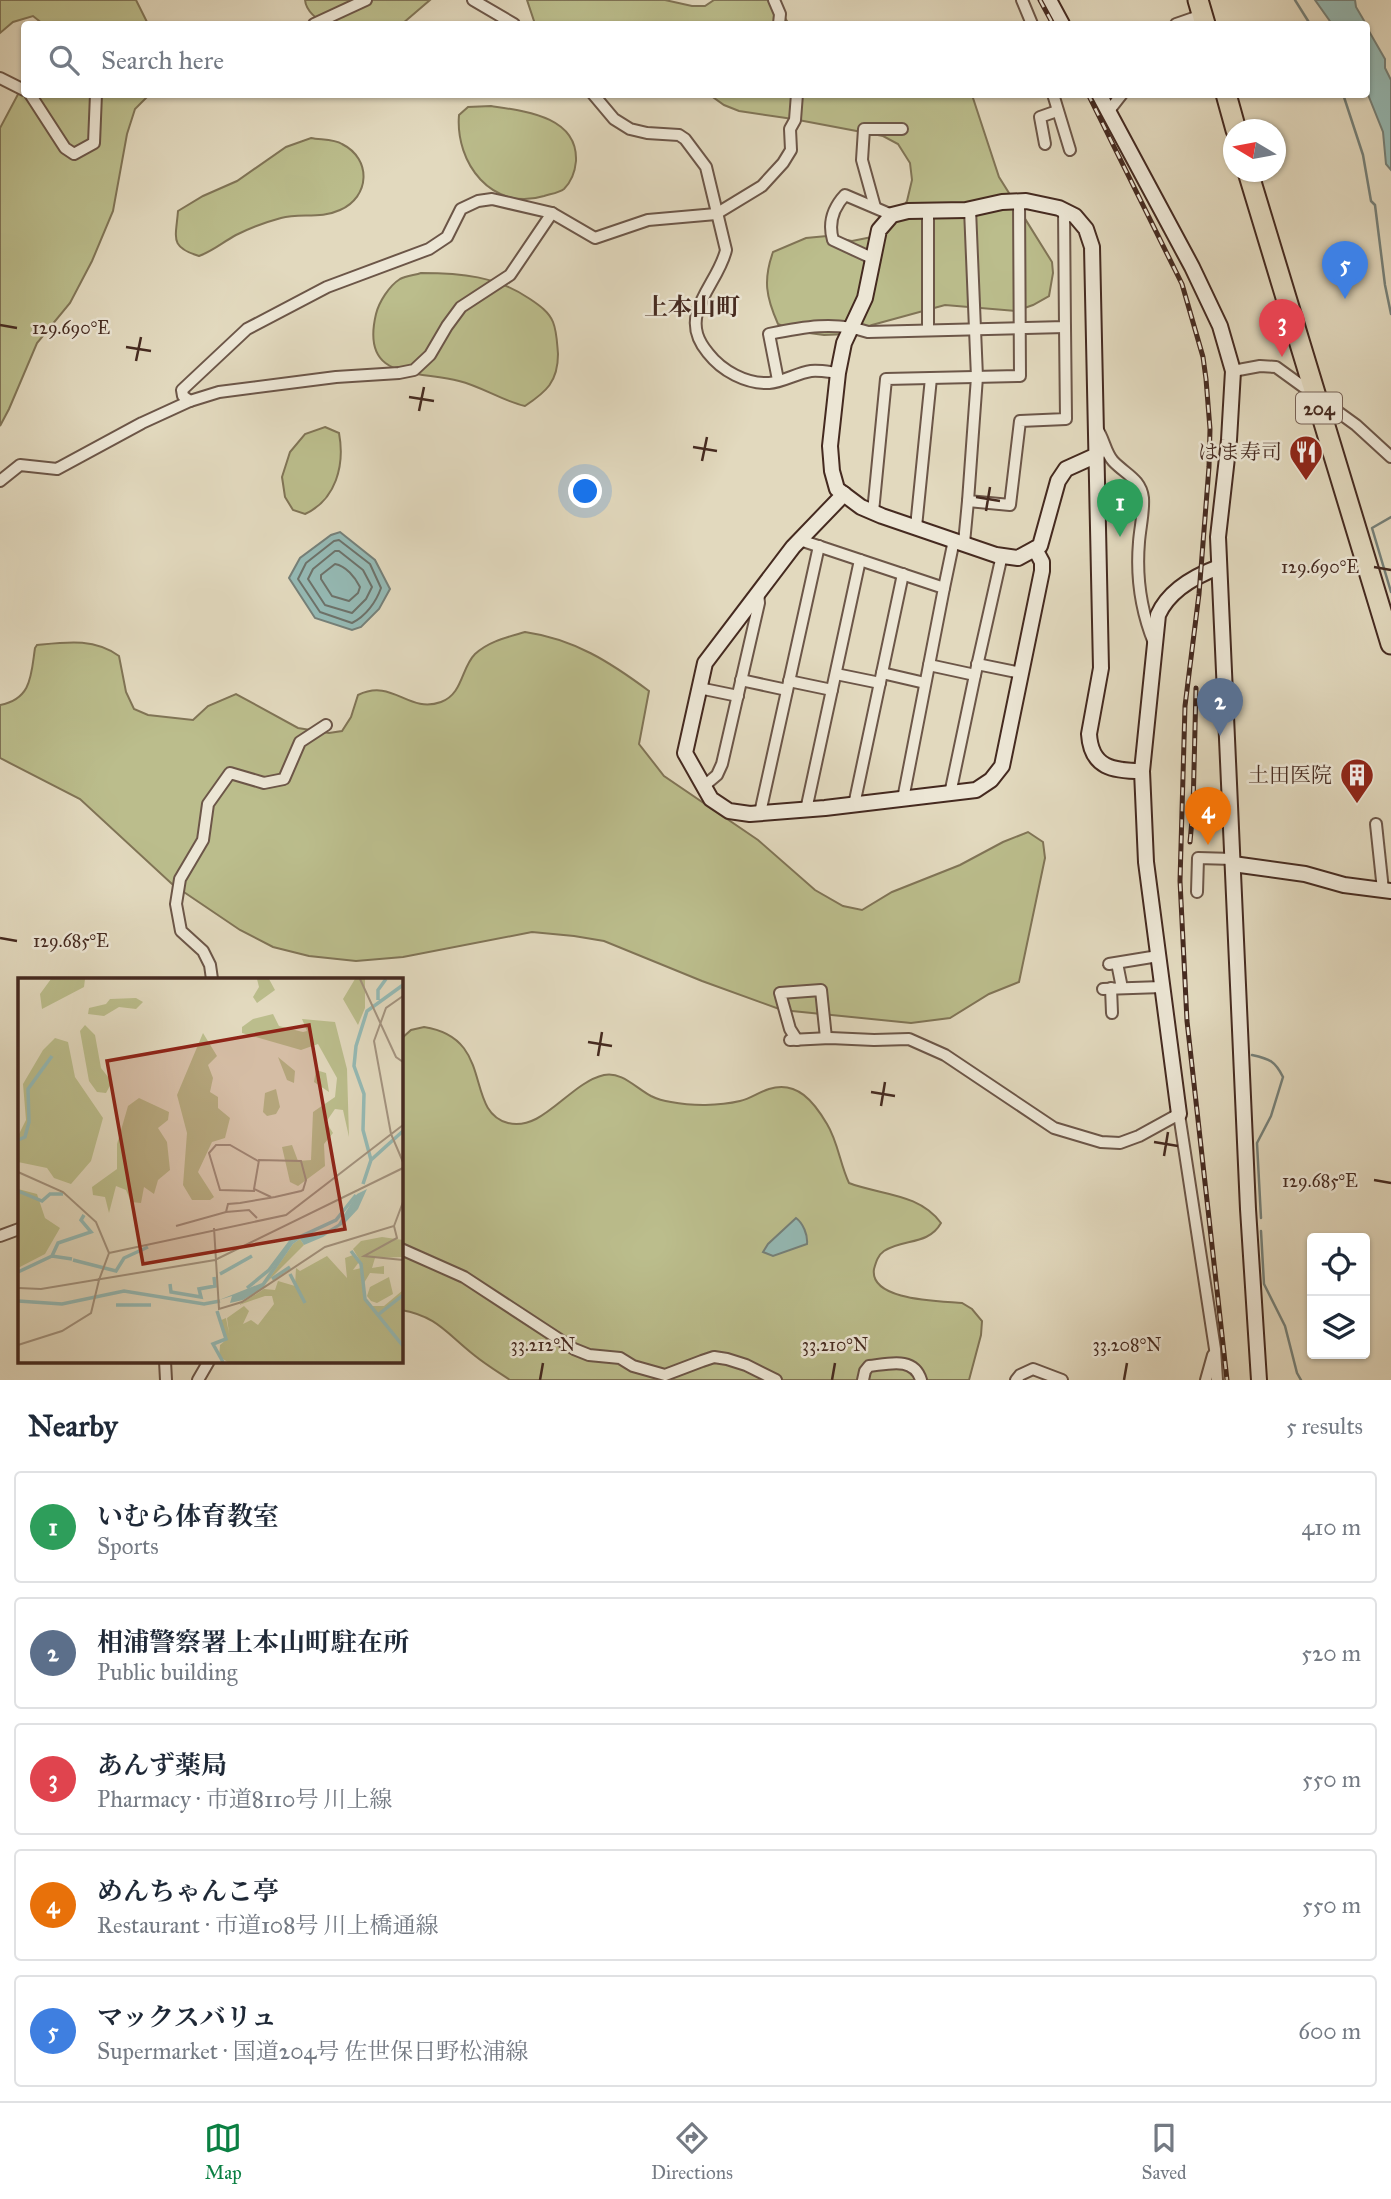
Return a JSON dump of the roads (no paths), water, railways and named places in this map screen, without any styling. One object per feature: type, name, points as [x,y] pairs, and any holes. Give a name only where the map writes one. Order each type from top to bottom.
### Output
[{"type":"highway","points":[[1227,98],[1233,119]]},
{"type":"highway","name":"204","points":[[1251,182],[1391,643]]},
{"type":"street","points":[[320,21],[366,0]]},
{"type":"street","points":[[473,0],[509,21]]},
{"type":"street","points":[[774,0],[780,15],[779,21]]},
{"type":"street","points":[[1022,0],[1031,21]]},
{"type":"street","points":[[1049,0],[1060,21]]},
{"type":"street","points":[[1181,21],[1201,10]]},
{"type":"street","points":[[0,78],[21,88]]},
{"type":"street","points":[[33,98],[65,148],[74,154],[94,143],[96,98]]},
{"type":"street","points":[[596,98],[614,119],[630,129],[679,135],[706,167],[726,250],[724,261],[698,312],[696,334],[720,368],[745,379],[769,383],[811,371],[838,373]]},
{"type":"street","points":[[190,401],[183,396],[182,390],[247,330],[327,287],[429,249],[447,237],[461,209],[468,205],[492,199],[552,213],[595,238],[648,220],[716,214],[762,186],[783,163],[791,150],[790,129],[795,120],[797,98]]},
{"type":"street","points":[[1053,98],[1070,150]]},
{"type":"street","points":[[1101,98],[1192,267],[1220,326],[1233,372],[1228,452],[1218,537],[1248,1209],[1259,1380]]},
{"type":"street","points":[[1108,112],[1119,98]]},
{"type":"street","points":[[1045,144],[1040,117],[1057,111]]},
{"type":"street","points":[[875,208],[862,160],[864,129],[902,129]]},
{"type":"street","points":[[874,259],[833,240],[830,231],[836,205],[845,195],[892,215]]},
{"type":"street","points":[[873,512],[886,379],[1020,376],[1019,201]]},
{"type":"street","points":[[1097,455],[1066,469],[1058,481],[1040,546],[1018,558],[873,512],[860,507],[837,489],[831,458],[838,373],[844,343],[865,298],[879,230],[892,215],[908,211],[945,212],[1002,202],[1026,201],[1064,210],[1075,216],[1087,229],[1091,247],[1097,455],[1101,668],[1089,734],[1090,744],[1101,764],[1119,771],[1142,771]]},
{"type":"street","points":[[903,799],[944,588],[959,541],[968,500],[977,377],[970,209]]},
{"type":"street","points":[[968,500],[1010,505],[1020,421],[1066,419],[1064,210]]},
{"type":"street","points":[[928,211],[928,330]]},
{"type":"street","points":[[0,481],[20,465],[57,469],[142,423],[190,401],[219,393],[336,377],[414,370],[430,355],[461,307],[510,275],[552,213]]},
{"type":"street","points":[[778,380],[769,334],[808,326],[852,326],[868,331],[1065,327]]},
{"type":"street","points":[[1233,372],[1259,366],[1276,367],[1356,425],[1391,457]]},
{"type":"street","points":[[916,527],[932,378]]},
{"type":"street","points":[[1096,427],[1104,438],[1107,452],[1113,461],[1134,478],[1143,498],[1138,546],[1140,590],[1144,617],[1154,643]]},
{"type":"street","points":[[844,494],[800,540],[758,591],[705,663],[685,753],[711,799],[729,811],[750,814],[806,810],[950,794],[976,790],[991,780],[1002,766],[1042,571],[1042,562],[1035,549]]},
{"type":"street","points":[[800,540],[944,588]]},
{"type":"street","points":[[760,813],[819,546]]},
{"type":"street","points":[[950,794],[1002,555]]},
{"type":"street","points":[[806,810],[860,560]]},
{"type":"street","points":[[1217,1380],[1215,1349],[1179,1114],[1146,862],[1142,771],[1158,615],[1163,605],[1182,586],[1219,567]]},
{"type":"street","points":[[854,805],[903,575]]},
{"type":"street","points":[[704,786],[717,775],[722,764],[759,603],[758,591]]},
{"type":"street","points":[[929,665],[1021,673]]},
{"type":"street","points":[[835,674],[925,683]]},
{"type":"street","points":[[741,680],[832,690]]},
{"type":"street","points":[[699,688],[738,696]]},
{"type":"street","points":[[212,978],[210,965],[203,951],[181,931],[176,904],[180,879],[203,840],[208,804],[230,774],[264,783],[284,779],[300,742],[326,725]]},
{"type":"street","points":[[1197,891],[1198,858],[1233,861],[1305,874],[1344,885],[1387,890],[1376,824]]},
{"type":"street","points":[[1112,1013],[1113,963],[1158,956]]},
{"type":"street","points":[[1112,988],[1162,987]]},
{"type":"street","points":[[826,1038],[821,990],[780,993],[794,1040],[909,1040],[930,1047],[1054,1128],[1101,1142],[1120,1143],[1179,1114]]},
{"type":"street","points":[[0,1236],[18,1230]]},
{"type":"street","points":[[402,1249],[464,1277],[573,1349],[589,1355],[620,1358],[634,1366],[665,1375],[714,1357],[746,1365],[776,1380]]},
{"type":"street","points":[[1206,1380],[1215,1349]]},
{"type":"street","points":[[198,1380],[208,1363]]},
{"type":"street","points":[[863,1380],[869,1366],[901,1363],[911,1366],[919,1374],[920,1380]]},
{"type":"street","points":[[1016,1380],[1020,1374],[1033,1370],[1062,1380]]},
{"type":"water","points":[[1315,0],[1355,0],[1364,21],[1330,21]]},
{"type":"water","points":[[1370,33],[1385,59],[1385,68],[1391,80],[1391,170],[1386,164],[1383,132],[1369,98]]},
{"type":"water","points":[[340,532],[375,560],[390,589],[379,609],[361,627],[352,630],[315,618],[289,578],[300,558],[331,535]]},
{"type":"water","points":[[796,1218],[807,1237],[807,1244],[773,1256],[763,1252],[768,1244]]},
{"type":"waterway","points":[[1295,0],[1308,21]]},
{"type":"waterway","points":[[1344,98],[1363,155],[1371,201],[1375,205],[1391,314]]},
{"type":"waterway","points":[[1391,517],[1372,528],[1391,592]]},
{"type":"waterway","points":[[1252,1055],[1271,1062],[1283,1077],[1271,1116],[1257,1143],[1261,1218]]},
{"type":"waterway","points":[[1261,1231],[1264,1284],[1285,1326],[1301,1380]]},
{"type":"railway","points":[[1040,0],[1051,21]]},
{"type":"railway","points":[[1090,98],[1182,284],[1203,357],[1206,379],[1210,429],[1209,467],[1199,594],[1185,706],[1180,881],[1187,1021],[1227,1380]]},
{"type":"railway","points":[[1190,842],[1196,688]]},
{"type":"place","name":"マックスバリュ","points":[[1345,299]]},
{"type":"place","name":"あんず薬局","points":[[1282,357]]},
{"type":"place","name":"はま寿司","points":[[1306,482]]},
{"type":"place","name":"いむら体育教室","points":[[1120,537]]},
{"type":"place","name":"相浦警察署上本山町駐在所","points":[[1220,736]]},
{"type":"place","name":"土田医院","points":[[1357,805]]},
{"type":"place","name":"めんちゃんこ亭","points":[[1208,845]]},
{"type":"district","name":"上本山町","points":[[692,307]]}]
